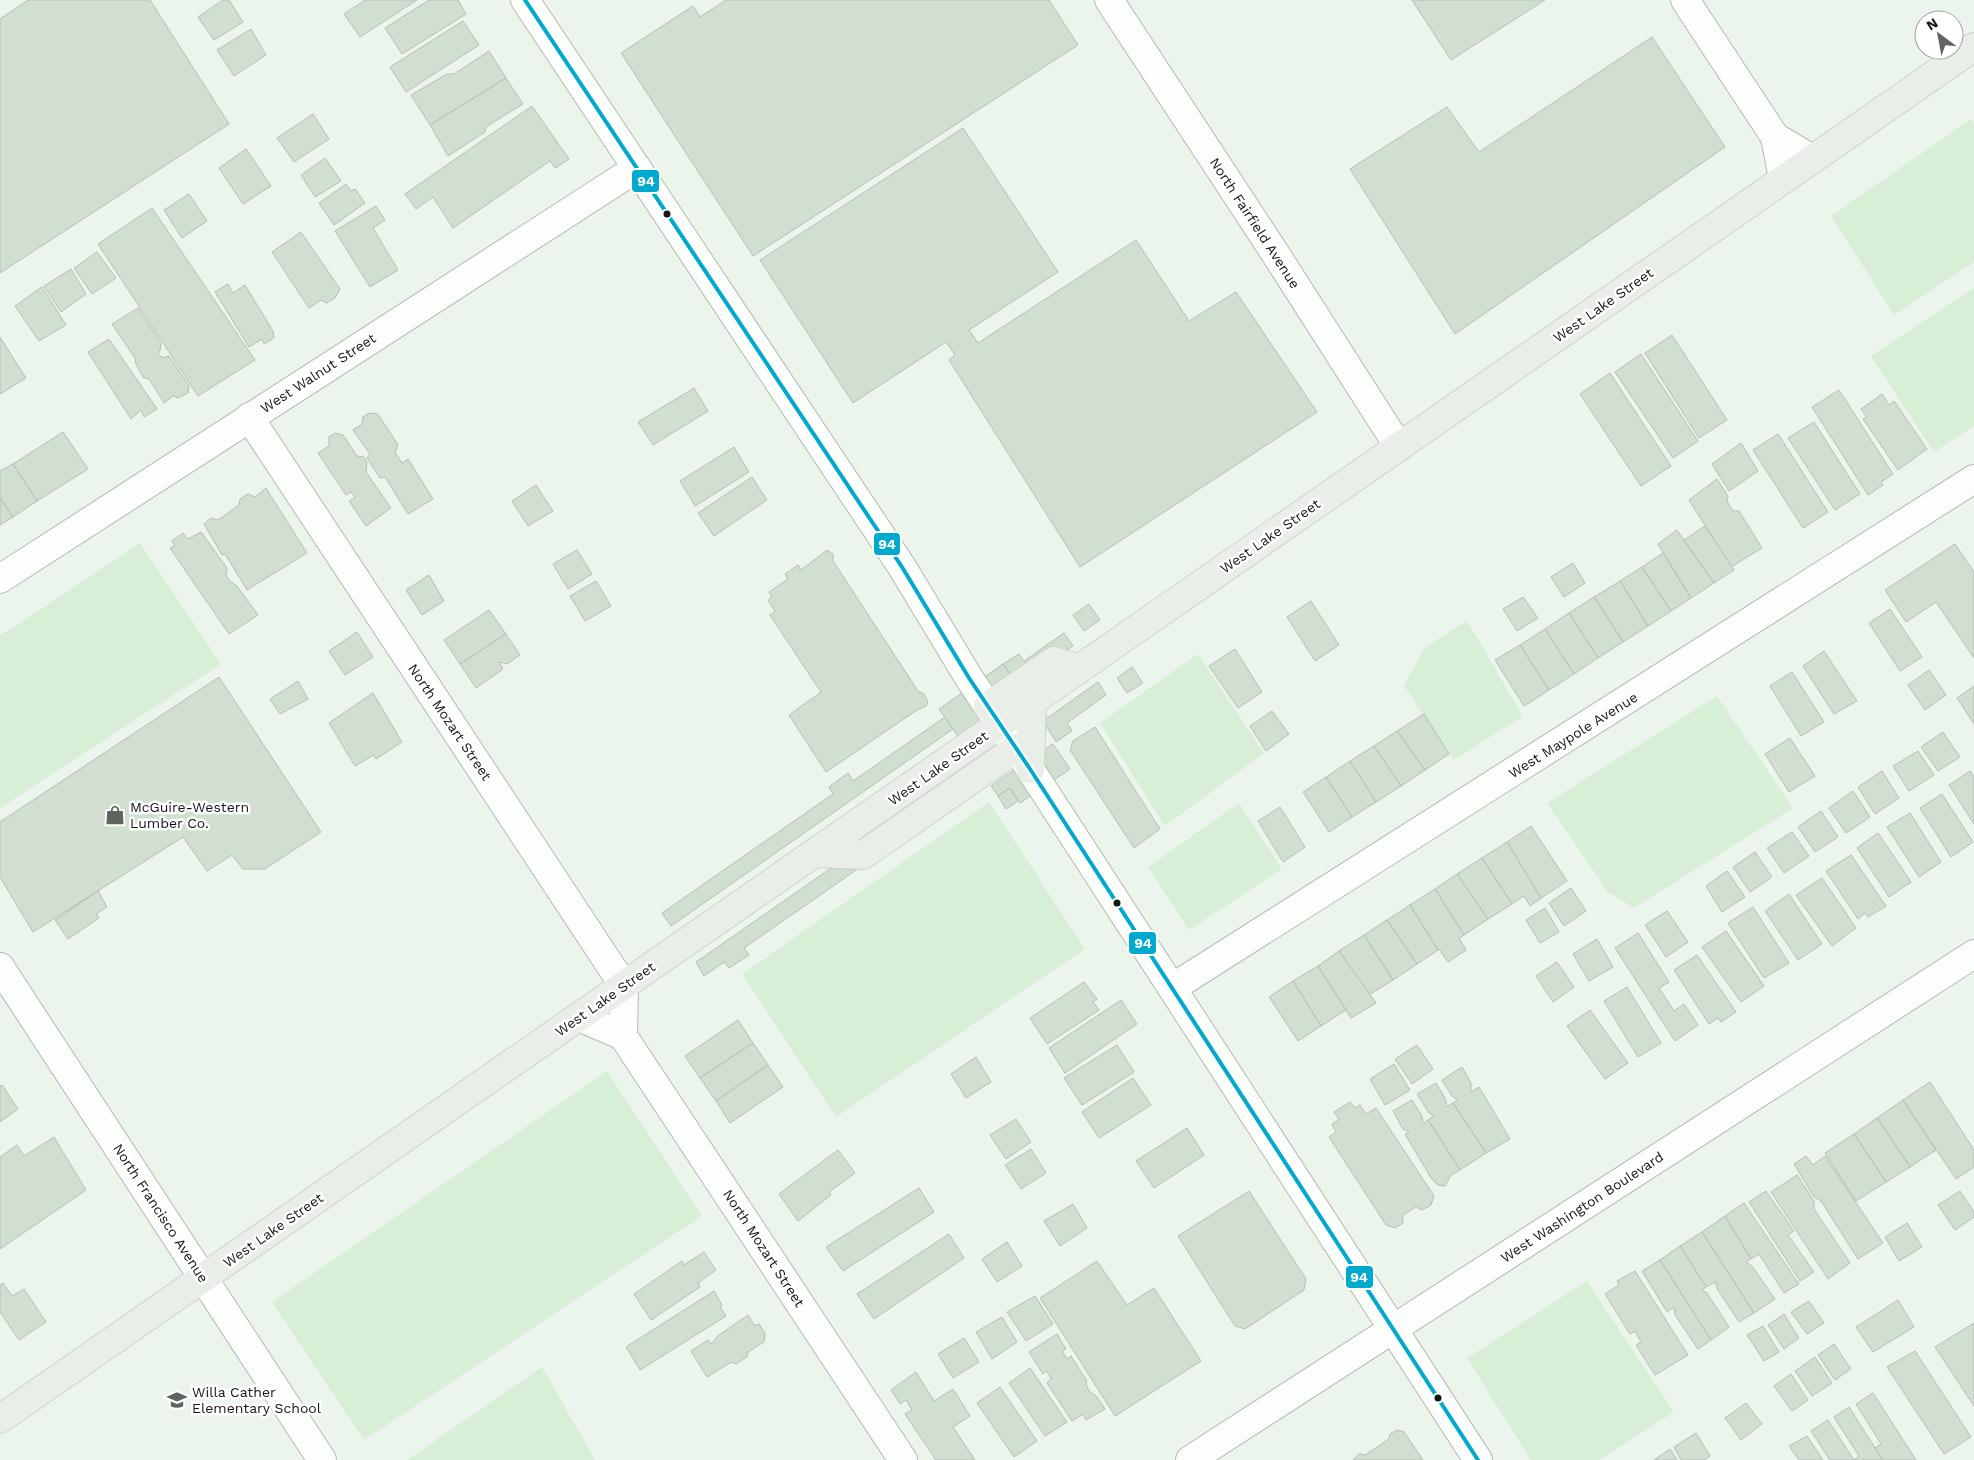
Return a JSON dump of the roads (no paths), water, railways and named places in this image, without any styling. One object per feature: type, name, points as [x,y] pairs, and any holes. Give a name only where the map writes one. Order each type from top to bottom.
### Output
[{"type":"main road","name":"West Lake Street","points":[[0,1419],[816,853],[994,715],[1032,701],[1079,669],[1974,47]]},
{"type":"main road","points":[[994,715],[1054,661],[1079,669]]},
{"type":"main road","points":[[816,853],[863,855],[1023,759],[1032,701]]},
{"type":"street","points":[[525,0],[902,567],[994,715],[1478,1460]]},
{"type":"street","name":"North Fairfield Avenue","points":[[1109,0],[1274,250],[1399,447]]},
{"type":"street","points":[[1685,0],[1775,137],[1783,179]]},
{"type":"street","points":[[1775,137],[1812,159]]},
{"type":"street","name":"West Walnut Street","points":[[0,579],[637,168]]},
{"type":"street","name":"North Mozart Street","points":[[249,417],[624,986]]},
{"type":"street","name":"West Maypole Avenue","points":[[1172,988],[1974,480]]},
{"type":"street","name":"West Washington Boulevard","points":[[1190,1460],[1974,954]]},
{"type":"street","name":"North Francisco Avenue","points":[[0,967],[322,1460]]},
{"type":"street","points":[[580,1017],[623,1036],[624,986]]},
{"type":"street","name":"North Mozart Street","points":[[623,1036],[903,1460]]},
{"type":"place","name":"McGuire-Western Lumber Co.","points":[[115,815]]},
{"type":"place","name":"Willa Cather Elementary School","points":[[177,1400]]}]
